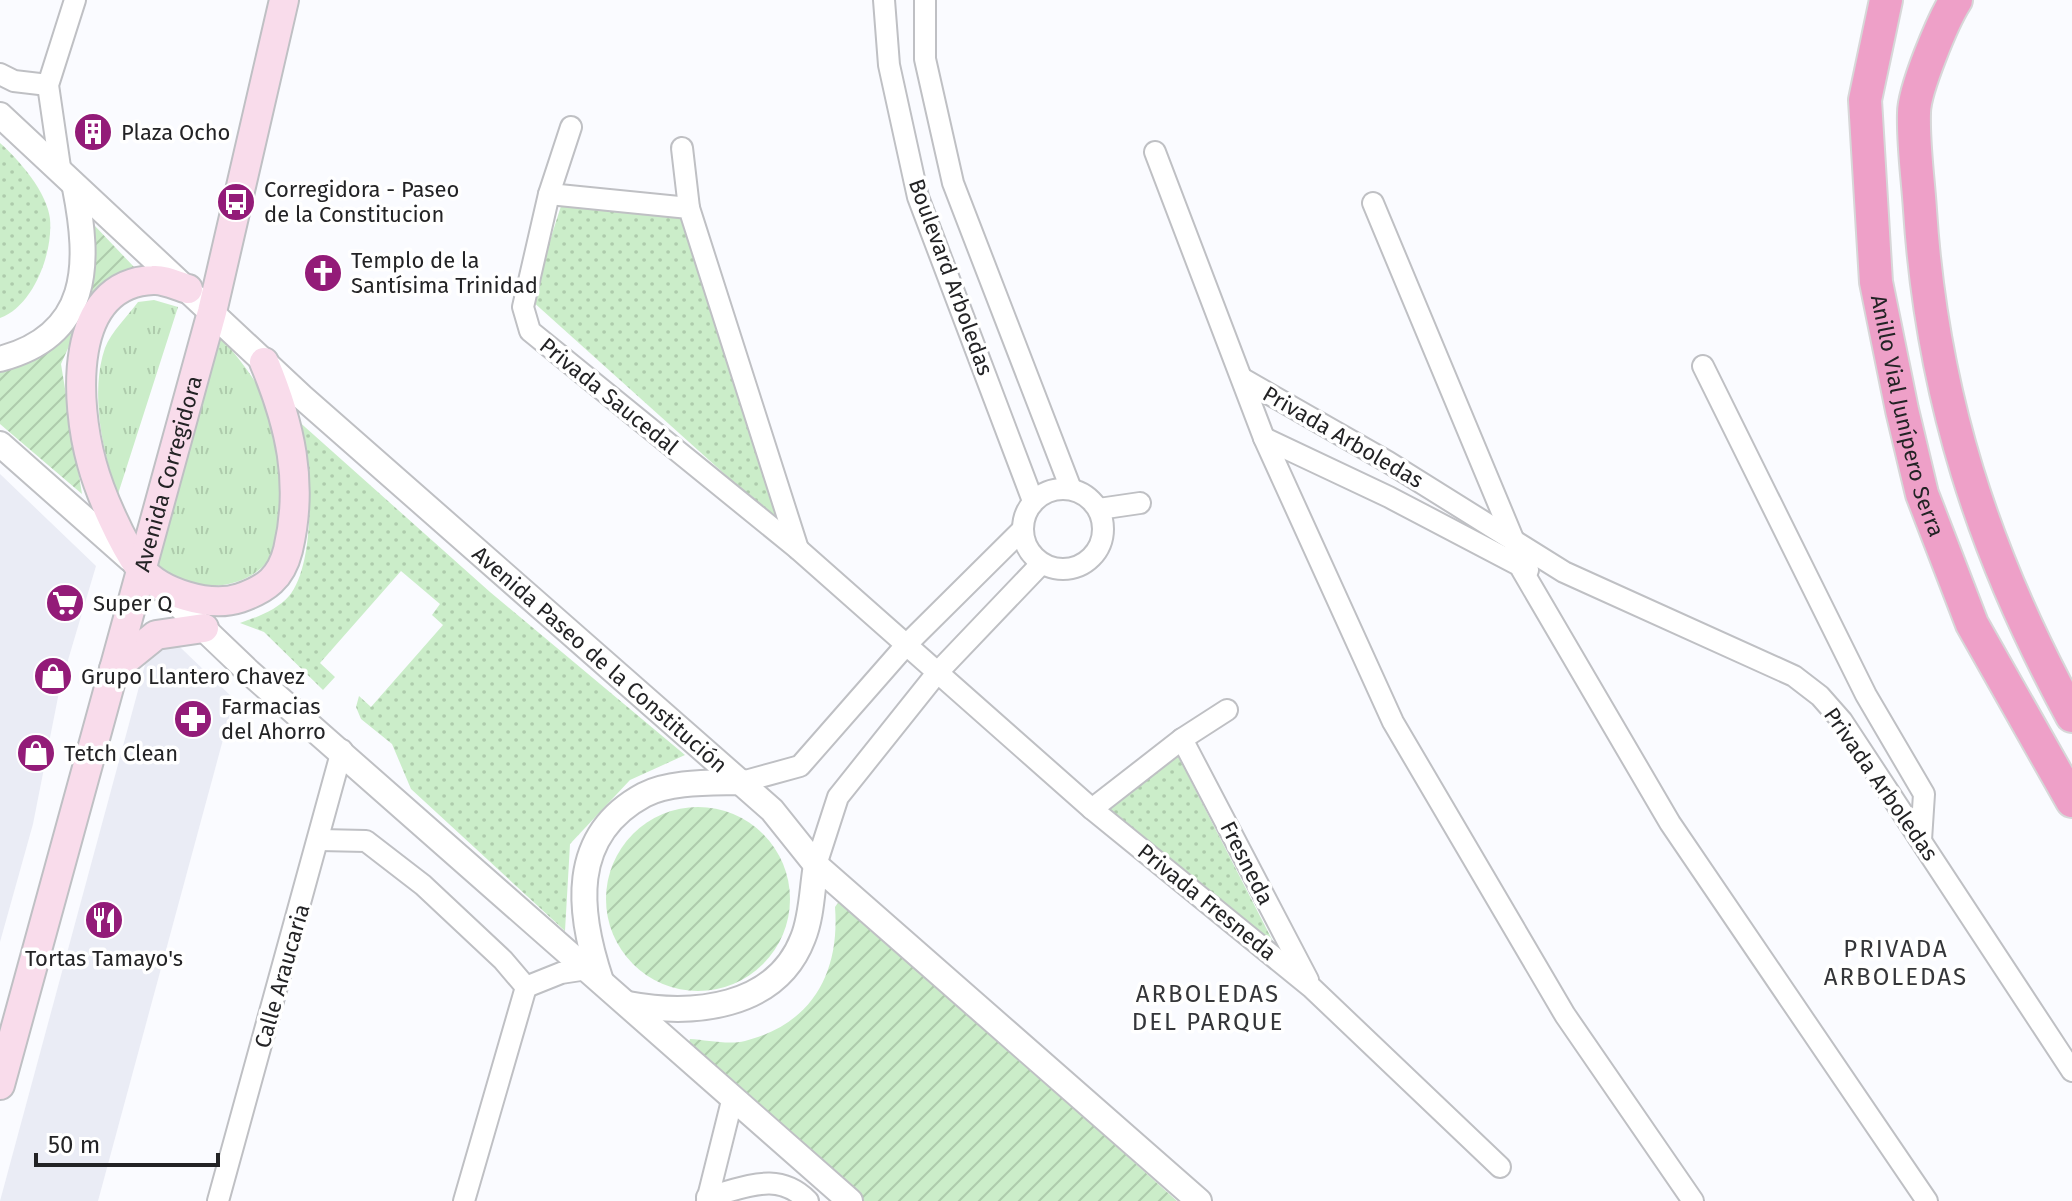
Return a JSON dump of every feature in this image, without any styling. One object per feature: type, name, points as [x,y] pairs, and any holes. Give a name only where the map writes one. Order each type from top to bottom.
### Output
[{"type":"highway","name":"Anillo Vial Junípero Serra","points":[[1886,0],[1865,100],[1876,282],[1902,410],[1922,494],[1972,624],[2072,801]]},
{"type":"highway","name":"Anillo Vial Junípero Serra","points":[[1956,0],[1945,16],[1913,109],[1924,279],[1946,404],[1970,487],[2041,660],[2072,716]]},
{"type":"main road","name":"Avenida Corregidora","points":[[0,1085],[212,312],[284,0]]},
{"type":"main road","points":[[188,289],[156,279],[127,284],[100,304],[86,339],[83,401],[92,465],[106,501],[141,569],[166,587],[195,599],[220,601],[259,591],[280,573],[292,535],[295,481],[289,428],[264,362]]},
{"type":"main road","points":[[114,669],[156,635],[204,628]]},
{"type":"street","points":[[0,359],[43,339],[67,313],[76,298],[84,272],[86,245],[68,181],[48,85],[75,0]]},
{"type":"street","name":"Boulevard Arboledas","points":[[884,0],[889,65],[918,197],[1033,501]]},
{"type":"street","name":"Boulevard Arboledas","points":[[925,0],[925,59],[953,183],[1071,489]]},
{"type":"street","points":[[889,65],[925,59]]},
{"type":"street","points":[[0,74],[14,81],[48,85]]},
{"type":"street","name":"Avenida Paseo de la Constitución","points":[[0,115],[264,362],[742,782],[772,810],[816,865],[1199,1201]]},
{"type":"street","name":"Privada Saucedal","points":[[571,127],[549,194],[523,307],[530,331],[798,549],[907,644]]},
{"type":"street","points":[[682,148],[689,208],[798,549]]},
{"type":"street","points":[[1155,152],[1264,438],[1393,722],[1565,1015],[1693,1201]]},
{"type":"street","points":[[549,194],[689,208]]},
{"type":"street","points":[[1373,203],[1514,541],[1522,570],[1670,823],[1927,1201]]},
{"type":"street","points":[[1703,366],[1866,695],[1924,794],[1921,840]]},
{"type":"street","name":"Privada Arboledas","points":[[1243,379],[1388,462],[1564,572],[1794,676],[1820,696],[1842,721],[2072,1071]]},
{"type":"street","name":"Privada Arboledas","points":[[1264,438],[1450,528],[1522,570],[1564,572]]},
{"type":"street","points":[[0,444],[141,569],[249,672],[342,750],[850,1201]]},
{"type":"street","points":[[1071,489],[1087,496],[1099,509],[1104,530],[1099,550],[1083,565],[1062,570],[1041,564],[1027,549],[1022,530],[1025,514],[1033,501],[1051,490],[1071,489]]},
{"type":"street","points":[[1099,509],[1140,503]]},
{"type":"street","points":[[595,976],[586,934],[583,890],[591,853],[613,819],[645,795],[678,787],[742,782],[800,766],[907,644],[1022,530]]},
{"type":"street","points":[[625,1004],[667,1012],[711,1007],[751,996],[785,970],[804,938],[816,865],[838,797],[937,673],[1041,564]]},
{"type":"street","name":"Privada Fresneda","points":[[907,644],[1092,809],[1312,988],[1500,1167]]},
{"type":"street","points":[[1092,809],[1182,739],[1227,710]]},
{"type":"street","name":"Fresneda","points":[[1182,739],[1312,988]]},
{"type":"street","name":"Calle Araucaria","points":[[218,1201],[320,840],[342,750]]},
{"type":"street","points":[[320,840],[366,841],[423,885],[503,960],[526,987]]},
{"type":"street","points":[[526,987],[561,973],[595,976]]},
{"type":"street","points":[[464,1201],[526,987]]},
{"type":"street","points":[[733,1097],[707,1199],[784,1183],[794,1186],[808,1201]]},
{"type":"shaded area","points":[[0,474],[96,566],[60,687],[33,824],[0,942]]},
{"type":"shaded area","points":[[156,624],[234,699],[98,1201],[0,1201]]},
{"type":"green space","points":[[0,143],[23,167],[44,198],[50,233],[44,263],[31,291],[12,312],[0,318]]},
{"type":"green space","points":[[561,206],[683,217],[790,533],[531,300]]},
{"type":"green space","points":[[94,225],[135,268],[94,290],[61,364],[82,494],[0,424],[0,366],[49,345],[90,278]]},
{"type":"green space","points":[[154,300],[178,307],[118,494],[107,460],[100,422],[98,383],[101,365],[105,348],[115,330],[138,302]]},
{"type":"green space","points":[[219,336],[251,375],[270,414],[278,455],[281,525],[272,556],[254,574],[232,583],[198,587],[176,580],[155,565]]},
{"type":"green space","points":[[296,419],[490,592],[685,755],[630,780],[570,844],[565,931],[411,789],[392,744],[361,719],[356,707],[359,696],[371,707],[443,625],[432,615],[440,604],[401,571],[320,663],[335,677],[323,690],[264,632],[240,623],[284,601],[298,580],[304,560],[308,536],[309,483],[302,436]]},
{"type":"green space","points":[[1178,756],[1282,959],[1109,810]]},
{"type":"green space","points":[[698,807],[733,814],[763,834],[783,864],[790,899],[783,934],[763,964],[733,984],[698,991],[663,984],[633,964],[613,934],[606,899],[613,864],[633,834],[663,814]]},
{"type":"green space","points":[[841,899],[1177,1201],[861,1201],[687,1049],[690,1039],[745,1041],[768,1033],[804,1009],[826,974],[835,931],[835,907]]},
{"type":"place","name":"Plaza Ocho","points":[[93,132]]},
{"type":"place","name":"Corregidora - Paseo de la Constitucion","points":[[236,202]]},
{"type":"place","name":"Templo de la Santísima Trinidad","points":[[323,273]]},
{"type":"place","name":"Super Q","points":[[65,603]]},
{"type":"place","name":"Grupo Llantero Chavez","points":[[53,676]]},
{"type":"place","name":"Farmacias del Ahorro","points":[[193,719]]},
{"type":"place","name":"Tetch Clean","points":[[36,753]]},
{"type":"place","name":"Tortas Tamayo's","points":[[104,920]]},
{"type":"district","name":"PRIVADA ARBOLEDAS","points":[[1896,963]]},
{"type":"district","name":"ARBOLEDAS DEL PARQUE","points":[[1208,1008]]}]
